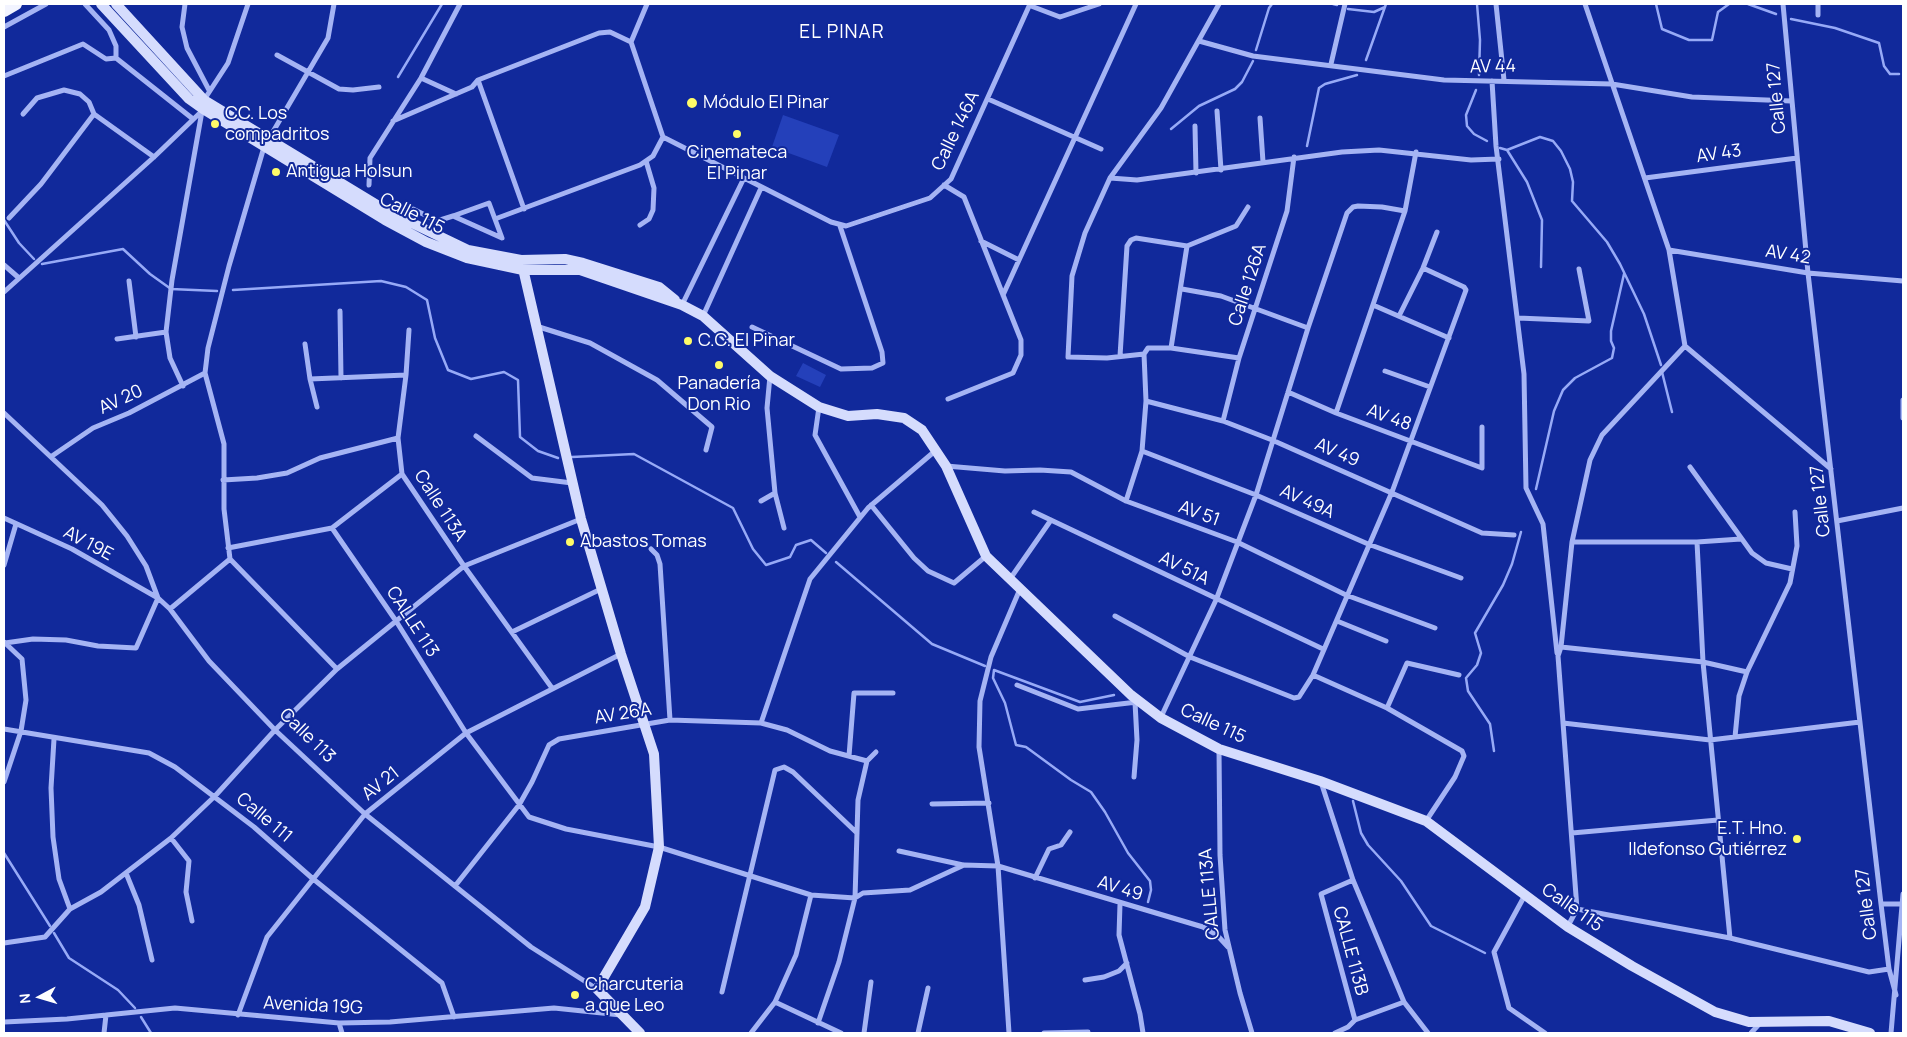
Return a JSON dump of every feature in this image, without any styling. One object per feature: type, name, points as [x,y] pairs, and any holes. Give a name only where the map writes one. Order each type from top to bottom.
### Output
[{"type":"main road","points":[[4,11],[16,4]]},
{"type":"main road","name":"Calle 115","points":[[101,4],[189,99],[205,100]]},
{"type":"main road","name":"Calle 115","points":[[116,4],[205,100],[385,220],[426,242],[467,258],[580,270],[682,305],[703,316],[770,376],[819,407],[848,416],[877,414],[904,418],[922,430],[946,466],[986,556],[1138,702],[1161,718],[1219,749],[1320,781],[1426,821],[1568,926],[1632,966],[1715,1012],[1749,1022],[1829,1021],[1870,1033]]},
{"type":"main road","points":[[522,265],[581,519],[621,654],[654,754],[659,847],[645,907],[597,989]]},
{"type":"main road","name":"Calle 113","points":[[597,989],[640,1033]]},
{"type":"street","points":[[4,27],[46,4]]},
{"type":"street","points":[[85,4],[109,30],[116,46],[116,58]]},
{"type":"street","points":[[182,386],[170,358],[166,332],[172,280],[205,100],[187,48],[182,27],[185,4]]},
{"type":"street","points":[[4,292],[194,119],[228,63],[248,4]]},
{"type":"street","points":[[334,4],[328,38],[267,143],[229,266],[208,348],[205,374],[224,444],[223,480],[230,559],[337,669]]},
{"type":"street","points":[[369,185],[370,158],[421,78],[460,4]]},
{"type":"street","points":[[647,4],[631,42],[663,137],[840,226],[882,352],[883,363],[872,368],[841,370],[752,327]]},
{"type":"street","points":[[1030,5],[1060,17],[1099,4]]},
{"type":"street","points":[[1003,295],[1136,4]]},
{"type":"street","points":[[1144,354],[1068,358],[1072,276],[1085,233],[1110,178],[1161,108],[1219,4]]},
{"type":"street","points":[[1331,64],[1345,4]]},
{"type":"street","points":[[1496,4],[1504,80]]},
{"type":"street","points":[[1585,4],[1669,250],[1685,346],[1831,469]]},
{"type":"street","name":"Calle 127","points":[[1783,4],[1808,273],[1881,904],[1889,969],[1896,995]]},
{"type":"street","points":[[1818,4],[1818,15]]},
{"type":"street","name":"Calle 146A","points":[[840,226],[846,226],[930,198],[951,179],[1030,5]]},
{"type":"street","points":[[393,121],[472,87],[478,80],[598,33],[610,32],[631,42]]},
{"type":"street","name":"AV 44","points":[[1199,41],[1253,56],[1331,64],[1444,80],[1612,84],[1692,97],[1791,101]]},
{"type":"street","points":[[4,76],[80,45],[86,45],[106,59],[116,58],[194,119]]},
{"type":"street","points":[[277,56],[339,89],[378,88]]},
{"type":"street","points":[[421,78],[456,94]]},
{"type":"street","points":[[478,80],[524,209]]},
{"type":"street","points":[[1492,81],[1499,159],[1524,374],[1526,488],[1543,524],[1558,656],[1577,909],[1568,926]]},
{"type":"street","points":[[23,114],[37,98],[64,90],[80,94],[89,102],[94,114],[154,156]]},
{"type":"street","points":[[988,99],[1101,149]]},
{"type":"street","points":[[1217,111],[1221,170]]},
{"type":"street","points":[[9,218],[41,184],[94,114]]},
{"type":"street","points":[[1260,118],[1263,162]]},
{"type":"street","points":[[1195,126],[1196,173]]},
{"type":"street","points":[[495,219],[646,161],[653,156],[663,137]]},
{"type":"street","points":[[1110,178],[1137,180],[1221,170],[1294,157],[1342,152],[1416,152],[1471,160],[1499,159]]},
{"type":"street","points":[[1336,413],[1405,211],[1416,152]]},
{"type":"street","name":"Calle 126A","points":[[1223,421],[1239,358],[1287,211],[1294,157]]},
{"type":"street","name":"AV 43","points":[[1645,178],[1797,158]]},
{"type":"street","points":[[640,225],[649,219],[653,210],[654,188],[646,161]]},
{"type":"street","points":[[682,305],[744,178]]},
{"type":"street","points":[[944,185],[964,197],[1021,340],[1022,355],[1013,373],[948,399]]},
{"type":"street","points":[[703,316],[762,188]]},
{"type":"street","points":[[413,209],[437,221],[489,203],[502,238],[453,216]]},
{"type":"street","points":[[1120,356],[1127,246],[1136,238],[1187,246],[1236,226],[1248,207]]},
{"type":"street","points":[[1161,718],[1216,600],[1256,495],[1308,328],[1347,213],[1352,207],[1382,207],[1405,211]]},
{"type":"street","points":[[1399,316],[1424,268],[1437,232]]},
{"type":"street","points":[[982,241],[1019,260]]},
{"type":"street","points":[[1171,348],[1182,289],[1187,246]]},
{"type":"street","name":"AV 42","points":[[1669,250],[1808,273],[1903,281]]},
{"type":"street","points":[[4,265],[19,278]]},
{"type":"street","points":[[1114,616],[1190,657],[1294,698],[1299,697],[1313,675],[1392,492],[1466,290],[1464,287],[1424,268]]},
{"type":"street","points":[[1518,318],[1589,321],[1579,269]]},
{"type":"street","points":[[129,281],[136,337]]},
{"type":"street","points":[[1182,289],[1221,296],[1254,310],[1308,328]]},
{"type":"street","points":[[1373,305],[1448,338]]},
{"type":"street","points":[[340,310],[340,378]]},
{"type":"street","points":[[536,326],[590,343],[657,380],[712,427],[706,450]]},
{"type":"street","name":"Calle 113A","points":[[409,330],[406,376],[398,438],[402,474],[464,566],[552,688]]},
{"type":"street","points":[[117,339],[166,332]]},
{"type":"street","points":[[305,344],[310,379],[317,407]]},
{"type":"street","points":[[1558,656],[1561,647],[1572,542],[1590,460],[1602,436],[1685,346]]},
{"type":"street","points":[[1126,501],[1142,451],[1146,402],[1144,354],[1148,348],[1171,348],[1239,358]]},
{"type":"street","points":[[1385,371],[1430,387]]},
{"type":"street","name":"AV 20","points":[[52,456],[93,428],[205,374]]},
{"type":"street","points":[[310,379],[406,376]]},
{"type":"street","points":[[770,376],[768,408],[775,493],[784,528]]},
{"type":"street","name":"AV 48","points":[[1288,392],[1336,413],[1482,468],[1482,427]]},
{"type":"street","points":[[1903,400],[1903,418]]},
{"type":"street","name":"AV 49","points":[[1146,402],[1223,421],[1272,440],[1482,533],[1514,535]]},
{"type":"street","points":[[819,407],[815,435],[860,517]]},
{"type":"street","name":"Calle 113","points":[[4,413],[52,456],[102,505],[127,536],[146,566],[158,598],[170,608],[209,661],[275,730],[365,814],[531,947],[597,989]]},
{"type":"street","points":[[476,436],[532,478],[572,483]]},
{"type":"street","points":[[223,480],[256,478],[287,473],[320,458],[398,438]]},
{"type":"street","points":[[761,723],[808,584],[860,517],[935,451]]},
{"type":"street","name":"AV 49A","points":[[1142,451],[1256,495],[1368,544],[1461,578]]},
{"type":"street","name":"AV 51","points":[[946,466],[1005,472],[1040,470],[1071,472],[1126,501],[1237,542],[1346,595],[1435,628]]},
{"type":"street","points":[[1690,467],[1752,553],[1766,563],[1792,569]]},
{"type":"street","points":[[228,548],[332,528],[402,474]]},
{"type":"street","points":[[761,501],[775,493]]},
{"type":"street","points":[[872,505],[914,558],[928,571],[954,583],[986,556]]},
{"type":"street","points":[[1837,521],[1903,508]]},
{"type":"street","name":"AV 51A","points":[[1034,512],[1216,600],[1323,649]]},
{"type":"street","points":[[1735,737],[1739,696],[1747,672],[1790,583],[1797,546],[1795,512]]},
{"type":"street","name":"AV 19E","points":[[4,518],[72,549],[158,598]]},
{"type":"street","points":[[4,943],[45,937],[70,909],[101,892],[171,838],[215,796],[275,730],[337,669],[464,566],[581,519]]},
{"type":"street","points":[[1010,578],[1051,520]]},
{"type":"street","points":[[4,565],[16,524]]},
{"type":"street","name":"CALLE 113","points":[[332,528],[396,621],[466,733],[529,817],[557,826],[659,847],[811,895],[855,898],[863,893],[910,890],[964,865]]},
{"type":"street","points":[[1572,542],[1697,542],[1742,539]]},
{"type":"street","points":[[1697,542],[1703,662],[1730,938]]},
{"type":"street","points":[[651,549],[657,555],[660,564],[670,720]]},
{"type":"street","points":[[170,608],[230,559]]},
{"type":"street","points":[[512,632],[601,589]]},
{"type":"street","points":[[1009,1033],[998,866],[979,747],[980,701],[992,657],[1020,589]]},
{"type":"street","points":[[5,642],[33,639],[66,640],[98,646],[136,648],[158,598]]},
{"type":"street","points":[[1337,621],[1386,641]]},
{"type":"street","points":[[4,782],[21,731],[26,700],[22,659],[5,642]]},
{"type":"street","points":[[1561,647],[1703,662],[1747,672]]},
{"type":"street","name":"AV 21","points":[[238,1015],[267,937],[312,878],[365,814],[466,733],[621,654]]},
{"type":"street","points":[[1387,708],[1407,663],[1459,675]]},
{"type":"street","points":[[1313,675],[1387,708],[1462,751],[1464,756],[1454,777],[1426,821]]},
{"type":"street","points":[[1017,685],[1078,709],[1138,702],[1134,777]]},
{"type":"street","points":[[849,756],[854,693],[893,693]]},
{"type":"street","name":"AV 26A","points":[[455,886],[519,805],[553,741],[670,720],[761,723],[779,727],[818,746],[867,761]]},
{"type":"street","points":[[1563,722],[1710,740],[1860,722]]},
{"type":"street","name":"Calle 111","points":[[4,729],[54,739],[149,752],[175,767],[215,796],[312,878],[442,983],[454,1016]]},
{"type":"street","points":[[54,739],[51,788],[53,837],[59,879],[70,909]]},
{"type":"street","name":"CALLE 113A","points":[[1219,749],[1220,855],[1228,947],[1252,1033]]},
{"type":"street","points":[[818,1023],[839,962],[855,898],[858,800],[867,761],[876,752]]},
{"type":"street","points":[[722,992],[773,774],[778,767],[784,767],[793,772],[857,833]]},
{"type":"street","points":[[1320,781],[1353,880],[1404,1002],[1428,1033]]},
{"type":"street","points":[[932,804],[989,803]]},
{"type":"street","points":[[1572,833],[1718,820]]},
{"type":"street","points":[[1036,878],[1048,849],[1061,845],[1070,832]]},
{"type":"street","points":[[171,838],[189,861],[186,892],[192,921]]},
{"type":"street","name":"AV 49","points":[[898,850],[964,865],[998,866],[1120,904],[1203,927],[1217,935],[1228,947]]},
{"type":"street","points":[[126,873],[139,905],[152,960]]},
{"type":"street","name":"CALLE 113B","points":[[1353,880],[1320,894],[1355,1020]]},
{"type":"street","points":[[1891,1033],[1896,995],[1903,894]]},
{"type":"street","points":[[751,1033],[776,1002],[796,955],[811,895]]},
{"type":"street","points":[[1525,895],[1494,952],[1509,1008],[1545,1033]]},
{"type":"street","points":[[1120,904],[1119,935],[1140,1014],[1143,1033]]},
{"type":"street","points":[[1881,904],[1902,904]]},
{"type":"street","points":[[1577,909],[1730,938],[1869,972],[1889,969]]},
{"type":"street","points":[[1085,980],[1104,977],[1119,971],[1127,964]]},
{"type":"street","points":[[864,1033],[871,982]]},
{"type":"street","points":[[1896,986],[1903,986]]},
{"type":"street","points":[[918,1033],[928,988]]},
{"type":"street","points":[[776,1002],[841,1033]]},
{"type":"street","points":[[1335,1033],[1348,1027],[1355,1020],[1404,1002]]},
{"type":"street","name":"Avenida 19G","points":[[4,1022],[175,1008],[339,1023],[390,1022],[554,1008],[621,1015]]},
{"type":"street","points":[[104,1033],[106,1015]]},
{"type":"street","points":[[1751,1033],[1761,1022]]},
{"type":"street","points":[[339,1023],[342,1033]]},
{"type":"street","points":[[1348,1027],[1351,1033]]},
{"type":"street","points":[[1044,1033],[1088,1032]]},
{"type":"shaded area","points":[[783,115],[839,135],[827,167],[772,147]]},
{"type":"shaded area","points":[[803,363],[826,375],[820,387],[796,376]]},
{"type":"waterway","points":[[398,77],[442,4]]},
{"type":"waterway","points":[[1256,50],[1269,8],[1272,4]]},
{"type":"waterway","points":[[1333,4],[1337,5]]},
{"type":"waterway","points":[[1366,60],[1386,4]]},
{"type":"waterway","points":[[1477,4],[1480,40],[1479,75]]},
{"type":"waterway","points":[[1656,4],[1662,29],[1689,40],[1712,40],[1718,12],[1729,4]]},
{"type":"waterway","points":[[1748,4],[1776,14]]},
{"type":"waterway","points":[[1348,9],[1374,12],[1385,7]]},
{"type":"waterway","points":[[1791,19],[1835,28],[1879,43],[1884,66],[1890,74],[1899,74]]},
{"type":"waterway","points":[[1171,129],[1199,106],[1235,89],[1242,82],[1253,61]]},
{"type":"waterway","points":[[1307,146],[1319,88],[1325,84],[1357,75]]},
{"type":"waterway","points":[[1476,90],[1466,115],[1467,126],[1474,134],[1487,141]]},
{"type":"waterway","points":[[1500,148],[1507,150],[1540,137],[1553,141],[1561,151],[1570,169],[1573,182],[1572,201],[1607,242],[1620,264],[1644,314],[1661,365]]},
{"type":"waterway","points":[[1507,150],[1527,182],[1542,220],[1541,267]]},
{"type":"waterway","points":[[4,220],[19,243],[34,259]]},
{"type":"waterway","points":[[42,264],[123,249],[150,274],[171,289],[217,291]]},
{"type":"waterway","points":[[1536,489],[1554,411],[1563,390],[1575,378],[1612,358],[1614,348],[1611,341],[1611,331],[1624,274]]},
{"type":"waterway","points":[[233,290],[381,281],[406,287],[427,300],[435,338],[448,370],[471,379],[504,372],[518,380],[520,437],[538,451],[558,458]]},
{"type":"waterway","points":[[1662,372],[1672,412]]},
{"type":"waterway","points":[[572,457],[634,454],[733,508],[753,549],[766,565],[790,557],[796,545],[811,540],[826,553]]},
{"type":"waterway","points":[[1494,751],[1490,724],[1468,691],[1466,678],[1477,665],[1481,653],[1475,633],[1503,585],[1512,564],[1521,532]]},
{"type":"waterway","points":[[836,562],[932,644],[985,666]]},
{"type":"waterway","points":[[1114,695],[1080,702],[994,670],[993,678],[1005,703],[1016,745],[1026,747],[1071,780],[1091,792],[1105,812],[1128,853],[1150,881],[1151,890],[1148,902]]},
{"type":"waterway","points":[[1353,801],[1361,833],[1368,845],[1401,881],[1431,926],[1485,953]]},
{"type":"waterway","points":[[4,853],[50,926]]},
{"type":"waterway","points":[[54,933],[69,958],[118,990],[135,1008]]},
{"type":"waterway","points":[[141,1017],[151,1033]]},
{"type":"place","name":"Módulo El Pinar","points":[[692,103]]},
{"type":"place","name":"CC. Los compadritos","points":[[215,124]]},
{"type":"place","name":"Cinemateca El Pinar","points":[[737,134]]},
{"type":"place","name":"Antigua Holsun","points":[[276,172]]},
{"type":"place","name":"C.C. El Pinar","points":[[688,341]]},
{"type":"place","name":"Panadería Don Rio","points":[[719,365]]},
{"type":"place","name":"Abastos Tomas","points":[[570,542]]},
{"type":"place","name":"E.T. Hno. Ildefonso Gutiérrez","points":[[1797,839]]},
{"type":"place","name":"Charcuteria a que Leo","points":[[575,995]]},
{"type":"district","name":"EL PINAR","points":[[842,33]]}]
